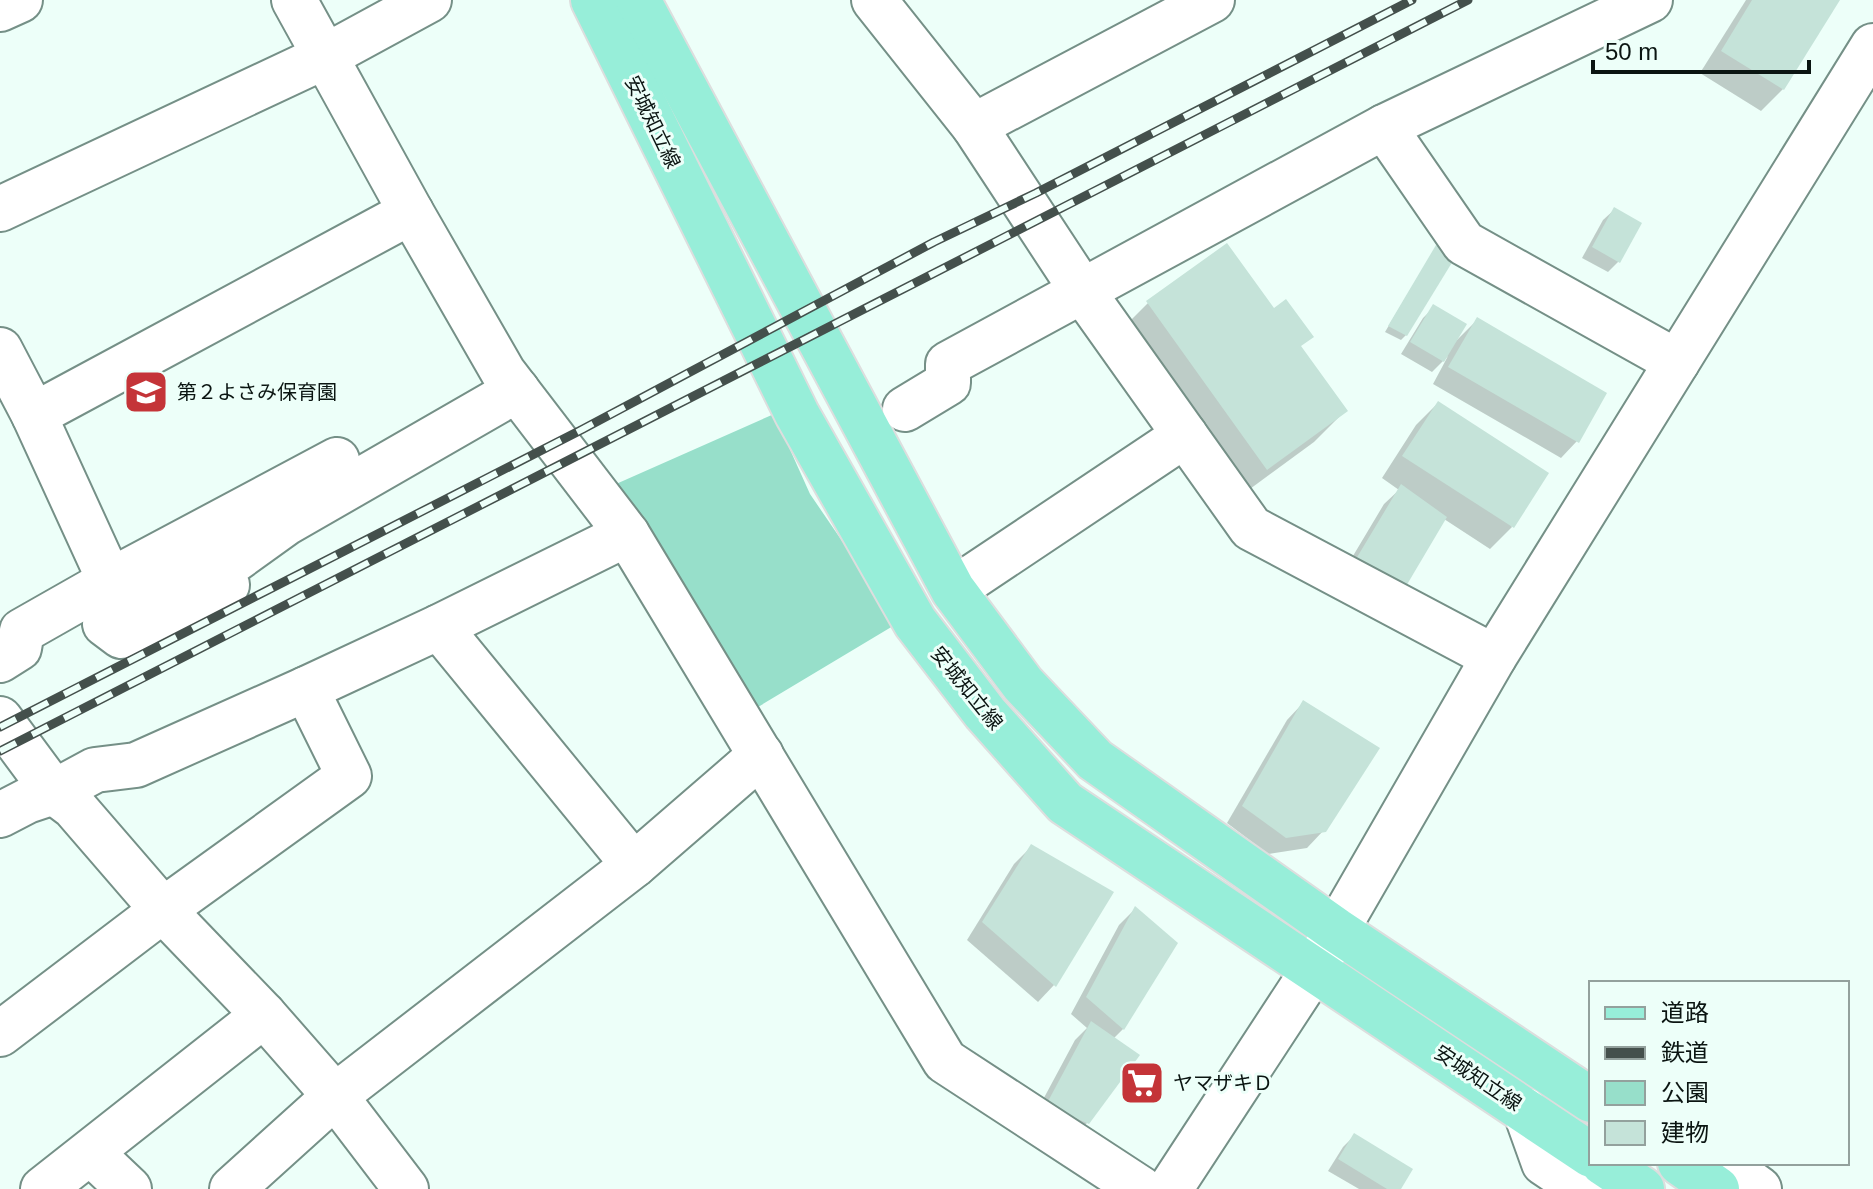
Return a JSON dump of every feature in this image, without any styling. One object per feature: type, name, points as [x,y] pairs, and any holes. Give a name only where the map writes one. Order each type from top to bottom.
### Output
[{"type":"main road","name":"安城知立線","points":[[593,0],[797,414],[915,622],[985,713],[1065,803],[1589,1154]]},
{"type":"main road","points":[[638,0],[953,590],[1014,672],[1095,760],[1336,930],[1571,1071],[1589,1097]]},
{"type":"main road","points":[[1606,1165],[1642,1189]]},
{"type":"main road","points":[[1683,1165],[1717,1189]]},
{"type":"street","points":[[0,9],[20,0]]},
{"type":"street","points":[[294,0],[411,212],[510,381],[627,534],[945,1061],[1141,1189]]},
{"type":"street","points":[[0,209],[326,56],[429,0]]},
{"type":"street","points":[[874,0],[974,126],[1081,289],[1251,528],[1494,657]]},
{"type":"street","points":[[974,126],[1212,0]]},
{"type":"street","points":[[905,409],[948,383],[948,364],[1081,289],[1384,127],[1650,0]]},
{"type":"street","points":[[1170,1189],[1314,969],[1494,657],[1873,46]]},
{"type":"street","points":[[1384,127],[1464,243],[1677,362]]},
{"type":"street","points":[[34,415],[411,212]]},
{"type":"street","points":[[0,350],[34,415],[110,581]]},
{"type":"street","points":[[7,631],[510,381]]},
{"type":"street","points":[[227,585],[121,636],[105,624],[229,564],[286,523],[510,381]]},
{"type":"street","points":[[974,576],[1185,435]]},
{"type":"street","points":[[0,815],[95,770],[136,765],[306,689],[627,534]]},
{"type":"street","points":[[439,627],[634,865]]},
{"type":"street","points":[[0,1034],[163,910],[349,776],[306,689]]},
{"type":"street","points":[[0,719],[54,792],[74,807],[163,910],[264,1015],[335,1096],[406,1189]]},
{"type":"street","points":[[232,1189],[335,1096],[634,865],[761,755]]},
{"type":"street","points":[[43,1189],[264,1015]]},
{"type":"street","points":[[1525,1110],[1544,1163],[1583,1189]]},
{"type":"street","points":[[91,1153],[129,1189]]},
{"type":"street","points":[[1726,1165],[1759,1189]]},
{"type":"green space","points":[[774,414],[810,494],[898,623],[748,713],[607,488]]},
{"type":"building","points":[[1752,0],[1840,0],[1784,90],[1721,51]]},
{"type":"building","points":[[1614,207],[1642,223],[1620,263],[1592,247]]},
{"type":"building","points":[[1227,243],[1274,308],[1286,299],[1314,337],[1301,346],[1348,411],[1267,470],[1146,301]]},
{"type":"building","points":[[1436,245],[1456,256],[1407,336],[1388,326]]},
{"type":"building","points":[[1433,304],[1467,324],[1444,362],[1410,342]]},
{"type":"building","points":[[1477,317],[1607,393],[1579,443],[1448,367]]},
{"type":"building","points":[[1438,401],[1549,473],[1514,528],[1402,456]]},
{"type":"building","points":[[1401,484],[1447,517],[1402,593],[1353,564]]},
{"type":"building","points":[[1303,700],[1380,748],[1326,832],[1286,838],[1242,806]]},
{"type":"building","points":[[1031,844],[1114,892],[1056,987],[982,922]]},
{"type":"building","points":[[1135,906],[1178,943],[1124,1030],[1086,997]]},
{"type":"building","points":[[1091,1021],[1140,1055],[1089,1124],[1046,1105]]},
{"type":"building","points":[[1354,1133],[1413,1169],[1401,1189],[1387,1189],[1338,1159]]},
{"type":"railway","points":[[0,727],[583,429],[934,242],[1412,0]]},
{"type":"railway","points":[[0,751],[1468,0]]},
{"type":"place","name":"第２よさみ保育園","points":[[146,392]]},
{"type":"place","name":"ヤマザキＤ","points":[[1142,1083]]}]
